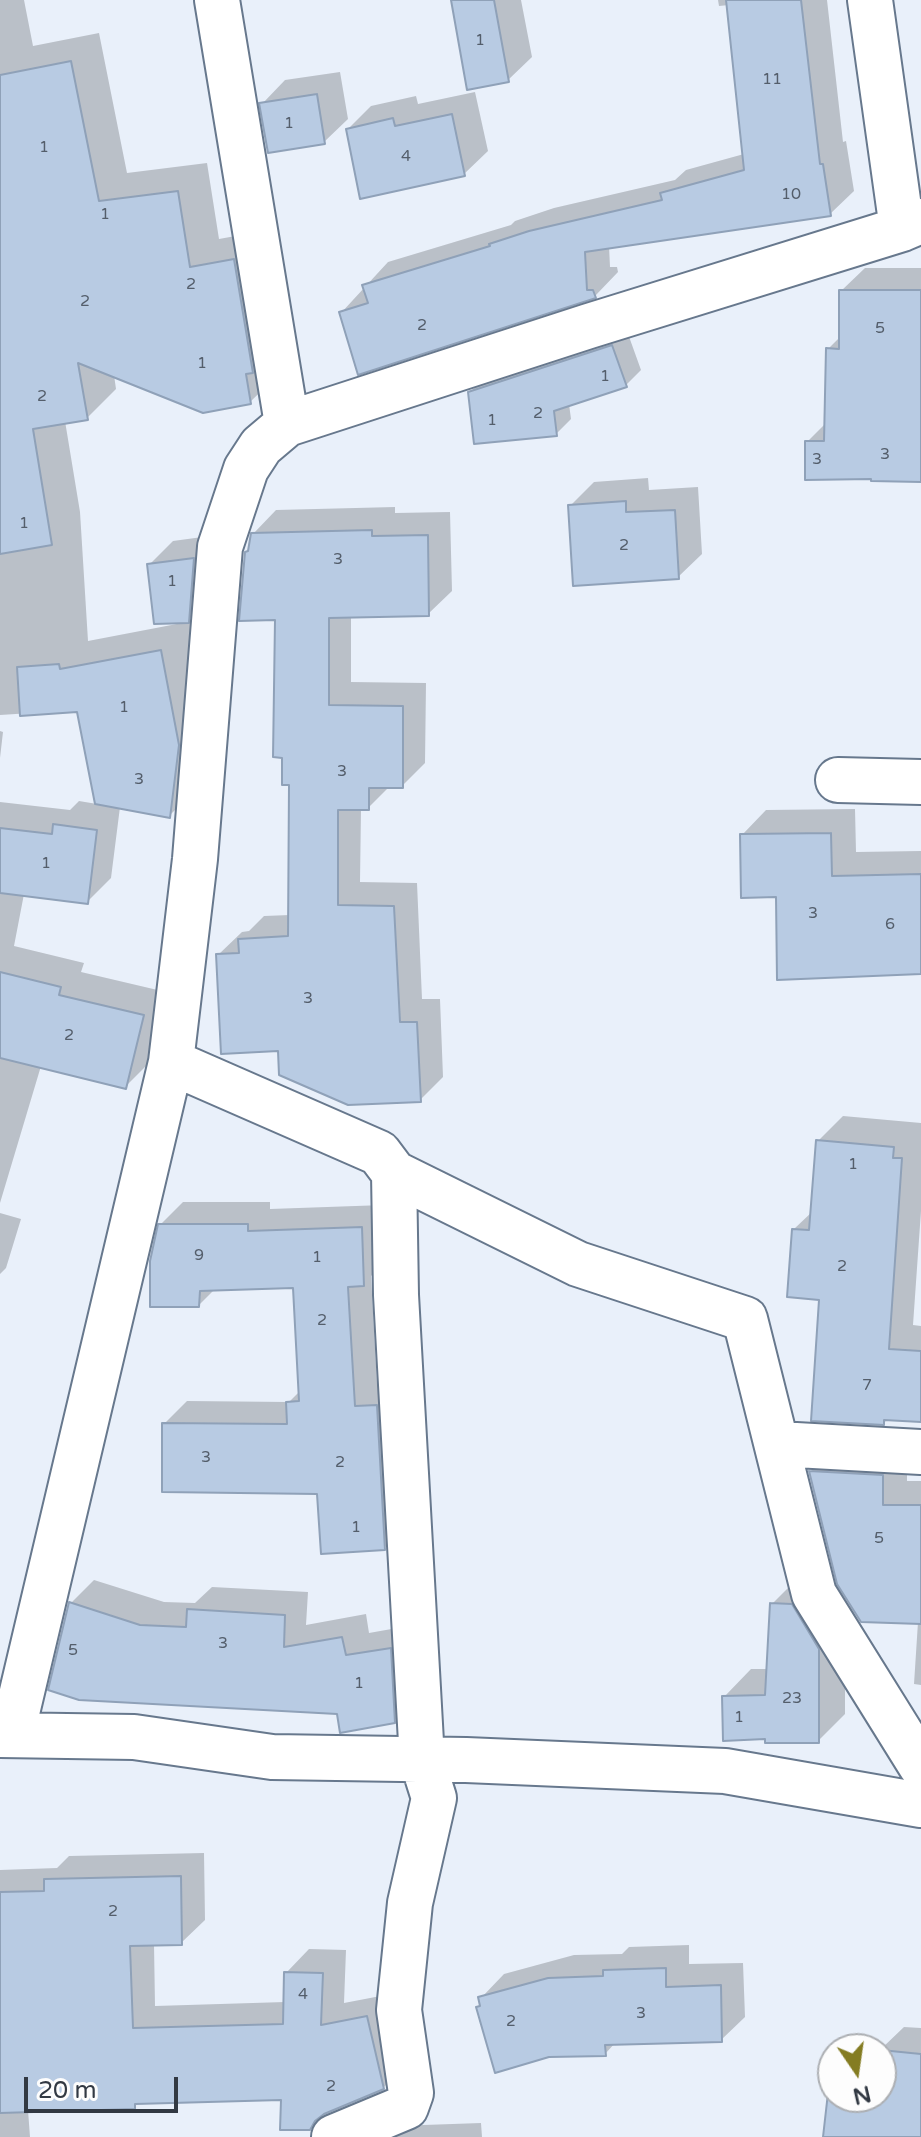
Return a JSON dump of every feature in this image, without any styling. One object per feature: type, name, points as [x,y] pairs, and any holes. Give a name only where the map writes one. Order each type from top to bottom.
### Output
[{"type":"street","points":[[217,0],[287,424]]},
{"type":"street","points":[[870,0],[911,225],[287,424],[261,446],[246,469],[220,547],[195,859],[171,1062],[6,1734],[134,1737],[272,1757],[725,1771],[921,1805]]},
{"type":"street","points":[[838,780],[921,782]]},
{"type":"street","points":[[171,1062],[379,1153],[394,1173],[578,1264],[745,1319],[814,1594],[921,1766]]},
{"type":"street","points":[[334,2137],[406,2107],[411,2093],[399,2010],[410,1903],[434,1798],[422,1760],[396,1295],[394,1173]]},
{"type":"street","points":[[778,1444],[921,1452]]},
{"type":"building","points":[[451,0],[494,0],[509,82],[467,90]]},
{"type":"building","points":[[726,0],[801,0],[820,164],[823,164],[831,216],[585,252],[587,290],[593,290],[596,298],[358,375],[339,312],[368,303],[362,285],[529,231],[662,200],[660,193],[744,170]]},
{"type":"building","points":[[71,61],[99,201],[178,191],[190,267],[234,259],[253,373],[246,374],[251,404],[203,413],[78,363],[88,420],[33,429],[52,545],[0,554],[0,75]]},
{"type":"building","points":[[317,94],[325,144],[268,153],[259,103]]},
{"type":"building","points":[[452,114],[465,176],[360,199],[346,129],[393,118],[395,126]]},
{"type":"building","points":[[839,290],[921,290],[921,482],[805,480],[805,441],[824,441],[826,348],[839,349]]},
{"type":"building","points":[[612,345],[627,387],[554,411],[557,436],[474,444],[468,392]]},
{"type":"building","points":[[626,501],[626,512],[675,510],[679,579],[573,586],[568,505]]},
{"type":"building","points":[[372,530],[372,536],[428,535],[429,616],[329,618],[329,705],[403,706],[403,788],[369,788],[369,810],[338,810],[338,905],[394,906],[400,1022],[417,1022],[421,1102],[348,1105],[279,1075],[278,1051],[221,1054],[216,954],[239,953],[238,939],[288,936],[289,785],[282,785],[282,758],[273,757],[275,620],[239,621],[245,552],[248,551],[251,533]]},
{"type":"building","points":[[194,558],[189,623],[154,624],[147,564]]},
{"type":"building","points":[[161,650],[179,745],[170,818],[95,804],[77,712],[20,716],[17,667],[59,664],[60,669]]},
{"type":"building","points":[[53,824],[97,830],[88,904],[0,893],[0,828],[52,834]]},
{"type":"building","points":[[831,833],[832,876],[921,874],[921,974],[777,980],[776,897],[741,898],[740,834]]},
{"type":"building","points":[[0,972],[61,987],[59,995],[144,1015],[126,1089],[0,1058]]},
{"type":"building","points":[[816,1140],[894,1147],[893,1158],[902,1158],[889,1349],[921,1351],[921,1422],[884,1420],[884,1425],[811,1421],[819,1300],[787,1297],[792,1229],[809,1230]]},
{"type":"building","points":[[158,1224],[248,1224],[248,1231],[362,1227],[364,1286],[348,1287],[355,1406],[377,1405],[385,1550],[321,1554],[317,1494],[162,1492],[162,1423],[287,1424],[286,1402],[299,1401],[293,1288],[200,1291],[199,1307],[150,1307],[150,1261]]},
{"type":"building","points":[[809,1471],[883,1475],[883,1505],[921,1505],[921,1624],[861,1622],[837,1584]]},
{"type":"building","points":[[69,1602],[140,1625],[186,1627],[187,1609],[285,1615],[284,1647],[342,1637],[346,1655],[391,1648],[395,1723],[340,1733],[337,1714],[79,1700],[48,1690]]},
{"type":"building","points":[[770,1603],[792,1604],[819,1649],[819,1743],[765,1743],[765,1739],[723,1741],[722,1696],[765,1695]]},
{"type":"building","points":[[181,1876],[182,1945],[130,1946],[133,2028],[283,2024],[284,1972],[323,1973],[321,2025],[367,2016],[384,2089],[324,2114],[310,2130],[280,2130],[281,2100],[135,2104],[135,2109],[0,2113],[0,1892],[44,1891],[44,1879]]},
{"type":"building","points":[[666,1968],[666,1987],[721,1985],[722,2042],[605,2045],[606,2056],[549,2057],[495,2073],[476,2007],[480,2006],[478,1997],[548,1978],[603,1976],[603,1970]]},
{"type":"building","points":[[897,2052],[921,2054],[921,2137],[823,2137],[826,2113],[897,2113]]}]
